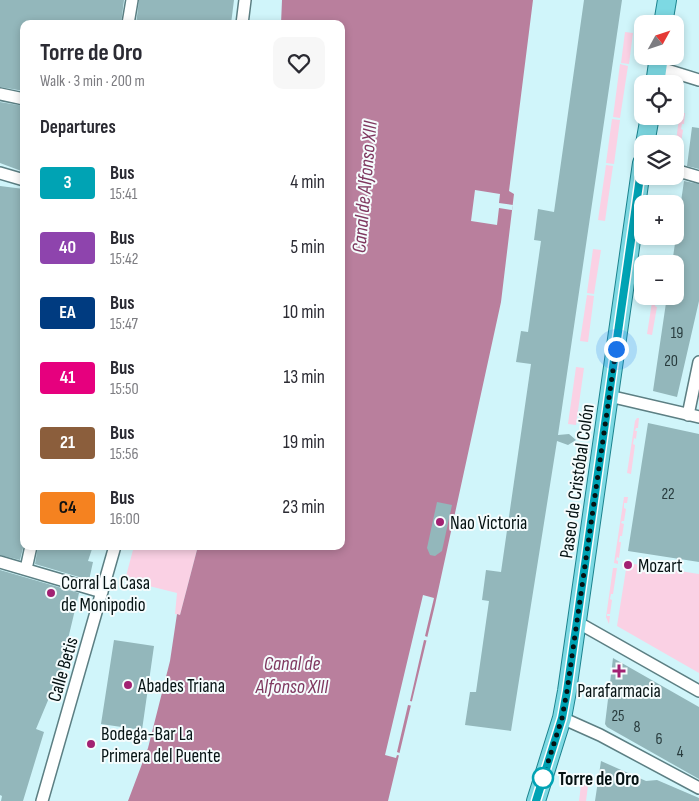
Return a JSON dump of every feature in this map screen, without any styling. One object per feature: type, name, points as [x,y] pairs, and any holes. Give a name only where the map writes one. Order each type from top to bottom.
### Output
[{"type":"main road","points":[[664,15],[667,0]]},
{"type":"main road","name":"Paseo de Cristóbal Colón","points":[[536,801],[562,718],[639,185]]},
{"type":"street","points":[[129,20],[132,0]]},
{"type":"street","points":[[242,20],[245,0]]},
{"type":"street","points":[[657,69],[699,80]]},
{"type":"street","points":[[0,94],[20,98]]},
{"type":"street","points":[[0,173],[20,179]]},
{"type":"street","points":[[684,173],[699,177]]},
{"type":"street","points":[[609,396],[693,416],[699,362]]},
{"type":"street","points":[[26,569],[30,550]]},
{"type":"street","name":"Calle Betis","points":[[42,801],[114,550]]},
{"type":"street","points":[[0,562],[102,592]]},
{"type":"street","points":[[577,622],[699,691]]},
{"type":"street","points":[[562,718],[600,735],[699,788]]},
{"type":"shaded area","points":[[625,32],[633,33],[629,64],[621,63]]},
{"type":"shaded area","points":[[620,64],[628,66],[620,118],[613,117]]},
{"type":"shaded area","points":[[612,119],[620,120],[614,164],[606,163]]},
{"type":"shaded area","points":[[678,125],[682,125],[682,135],[677,135]]},
{"type":"shaded area","points":[[606,165],[613,166],[605,221],[598,220]]},
{"type":"shaded area","points":[[593,249],[601,250],[594,294],[587,293]]},
{"type":"shaded area","points":[[587,295],[594,296],[588,342],[580,341]]},
{"type":"shaded area","points":[[652,305],[655,305],[657,307],[652,335],[647,334]]},
{"type":"shaded area","points":[[576,367],[584,368],[576,425],[568,424]]},
{"type":"shaded area","points":[[637,418],[639,418],[638,428],[635,431],[637,431],[636,439],[634,438],[633,444],[635,445],[631,474],[627,473]]},
{"type":"shaded area","points":[[624,497],[628,497],[627,503],[624,503],[624,508],[626,509],[624,521],[621,523],[624,524],[619,542],[621,542],[619,558],[617,557],[616,560],[618,564],[614,563]]},
{"type":"shaded area","points":[[133,550],[197,550],[180,615],[175,614],[177,593],[125,580]]},
{"type":"shaded area","points":[[627,563],[699,574],[699,673],[617,626]]},
{"type":"shaded area","points":[[613,568],[617,568],[613,594],[611,594],[610,599],[612,600],[610,614],[607,614],[607,616],[610,616],[609,624],[606,617]]},
{"type":"shaded area","points":[[582,777],[589,778],[586,801],[579,801]]},
{"type":"water","name":"Canal de Alfonso XIII","points":[[282,0],[533,0],[509,191],[514,194],[501,302],[435,605],[388,801],[128,801],[148,748],[170,661],[177,614],[180,615],[197,550],[345,550],[345,20],[281,20]]},
{"type":"pier","points":[[475,190],[500,194],[499,203],[513,205],[512,210],[499,208],[497,225],[471,221]]},
{"type":"pier","points":[[423,595],[434,598],[425,636],[430,638],[429,641],[424,640],[410,701],[414,702],[413,706],[408,705],[397,752],[402,754],[401,756],[397,755],[396,758],[385,755]]},
{"type":"building","points":[[0,0],[124,0],[122,20],[20,20],[20,90],[0,87]]},
{"type":"building","points":[[139,0],[234,0],[232,20],[136,20]]},
{"type":"building","points":[[584,0],[622,0],[558,435],[569,434],[576,440],[568,445],[557,441],[511,731],[465,725],[470,692],[476,692],[489,601],[482,600],[486,570],[501,572],[531,364],[516,362],[521,331],[528,332],[541,241],[534,240],[538,209],[554,212]]},
{"type":"building","points":[[0,102],[20,105],[20,170],[0,163]]},
{"type":"building","points":[[692,127],[699,128],[699,169],[687,166]]},
{"type":"building","points":[[684,181],[699,184],[699,301],[677,397],[653,391],[666,305],[684,305],[684,255],[673,255],[675,245],[684,245],[684,195],[682,195]]},
{"type":"building","points":[[0,186],[20,188],[20,550],[22,550],[20,560],[0,555]]},
{"type":"building","points":[[648,423],[699,434],[699,562],[628,551]]},
{"type":"building","name":"Nao Victoria","points":[[437,502],[452,505],[442,551],[435,556],[430,555],[427,548]]},
{"type":"building","points":[[37,550],[92,550],[88,561],[93,562],[89,580],[35,564]]},
{"type":"building","points":[[0,570],[79,593],[58,687],[54,686],[36,729],[44,732],[23,801],[1,801],[2,796],[0,795]]},
{"type":"building","name":"Abades Triana","points":[[114,640],[154,646],[142,730],[101,724]]},
{"type":"building","points":[[613,658],[699,707],[699,779],[607,727],[605,724]]},
{"type":"building","points":[[601,761],[646,781],[657,780],[699,798],[699,801],[595,801]]},
{"type":"bus line","name":"3","points":[[536,801],[562,718],[567,691],[639,185]]},
{"type":"place","name":"Nao Victoria","points":[[440,522]]},
{"type":"place","name":"Mozart","points":[[628,565]]},
{"type":"place","name":"Corral La Casa de Monipodio","points":[[51,593]]},
{"type":"place","name":"Parafarmacia","points":[[619,671]]},
{"type":"place","name":"Abades Triana","points":[[128,685]]},
{"type":"place","name":"Bodega-Bar La Primera del Puente","points":[[91,744]]},
{"type":"place","name":"Torre de Oro","points":[[543,778]]},
{"type":"route","points":[[543,778],[562,718],[567,691],[616,349]]}]
